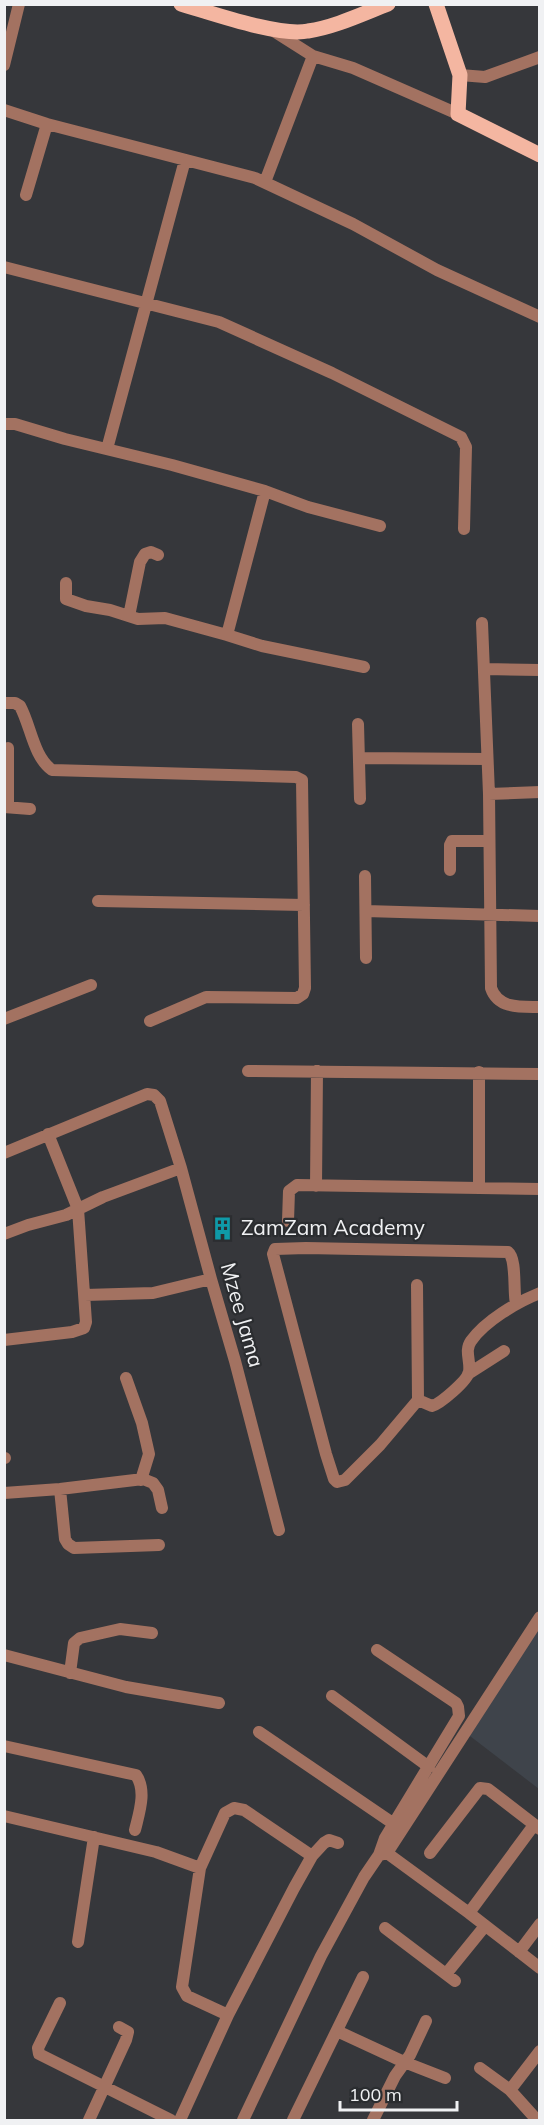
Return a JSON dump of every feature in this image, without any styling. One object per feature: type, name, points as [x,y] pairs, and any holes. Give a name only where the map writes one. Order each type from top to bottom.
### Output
[{"type":"main road","points":[[182,4],[268,28],[297,32],[308,32],[388,4]]},
{"type":"main road","points":[[436,4],[460,75],[458,114],[540,155]]},
{"type":"street","points":[[4,65],[19,4]]},
{"type":"street","points":[[268,28],[314,56],[352,68],[458,114]]},
{"type":"street","points":[[265,182],[314,56]]},
{"type":"street","points":[[460,75],[485,77],[540,57]]},
{"type":"street","points":[[4,110],[47,124],[240,173],[265,182],[352,224],[437,270],[540,317]]},
{"type":"street","points":[[26,195],[47,124]]},
{"type":"street","points":[[107,449],[185,160]]},
{"type":"street","points":[[4,267],[219,322],[332,373],[461,437],[466,447],[464,529]]},
{"type":"street","points":[[4,424],[15,424],[265,491],[308,507],[380,526]]},
{"type":"street","points":[[227,635],[265,491]]},
{"type":"street","points":[[129,616],[140,562],[145,554],[152,552],[158,555]]},
{"type":"street","points":[[66,583],[66,599],[73,602],[138,619],[165,618],[262,646],[364,667]]},
{"type":"street","points":[[482,623],[489,794],[490,955],[493,994],[507,1005],[540,1007]]},
{"type":"street","points":[[485,669],[540,670]]},
{"type":"street","points":[[4,703],[15,703],[20,706],[40,756],[46,766],[52,770],[300,778],[303,782],[305,988],[300,997],[214,996],[150,1021]]},
{"type":"street","points":[[358,724],[360,799]]},
{"type":"street","points":[[8,748],[6,807],[30,809]]},
{"type":"street","points":[[359,758],[487,759]]},
{"type":"street","points":[[489,794],[540,792]]},
{"type":"street","points":[[450,870],[452,841],[489,841]]},
{"type":"street","points":[[365,876],[366,958]]},
{"type":"street","points":[[98,901],[304,905]]},
{"type":"street","points":[[366,911],[540,916]]},
{"type":"street","points":[[4,1019],[91,985]]},
{"type":"street","points":[[248,1071],[540,1074]]},
{"type":"street","points":[[316,1186],[317,1071]]},
{"type":"street","points":[[479,1072],[479,1188]]},
{"type":"street","name":"Mzee Jama","points":[[4,1153],[151,1094],[158,1098],[163,1106],[181,1168],[279,1530]]},
{"type":"street","points":[[4,1340],[72,1332],[84,1328],[86,1295],[78,1209],[48,1134]]},
{"type":"street","points":[[4,1234],[78,1209],[103,1197],[181,1168]]},
{"type":"street","points":[[288,1221],[290,1189],[297,1185],[540,1188]]},
{"type":"street","points":[[417,1285],[418,1400],[345,1480],[336,1481],[326,1454],[281,1287],[273,1254],[275,1249],[508,1252],[512,1255],[513,1261],[513,1292],[516,1304]]},
{"type":"street","points":[[86,1295],[153,1293],[211,1279]]},
{"type":"street","points":[[468,1374],[467,1352],[471,1341],[481,1329],[516,1304],[540,1293]]},
{"type":"street","points":[[418,1400],[432,1406],[439,1404],[468,1374],[504,1352]]},
{"type":"street","points":[[126,1378],[142,1424],[149,1454],[141,1480]]},
{"type":"street","points":[[4,1493],[141,1480],[153,1483],[158,1490],[162,1508]]},
{"type":"street","points":[[60,1489],[65,1539],[70,1546],[74,1548],[159,1545]]},
{"type":"street","points":[[243,2121],[321,1956],[364,1877],[383,1854],[540,1617]]},
{"type":"street","points":[[70,1673],[74,1643],[80,1638],[120,1629],[152,1633]]},
{"type":"street","points":[[377,1650],[444,1694],[458,1707],[460,1714],[385,1838],[383,1854]]},
{"type":"street","points":[[4,1655],[135,1689],[219,1703]]},
{"type":"street","points":[[332,1696],[429,1767]]},
{"type":"street","points":[[259,1732],[394,1824]]},
{"type":"street","points":[[4,1746],[136,1775],[142,1791],[135,1830]]},
{"type":"street","points":[[430,1853],[480,1788],[488,1790],[537,1827],[469,1913]]},
{"type":"street","points":[[228,2015],[187,1996],[182,1987],[200,1868],[225,1814],[234,1808],[244,1810],[312,1856]]},
{"type":"street","points":[[4,1816],[156,1852],[200,1868]]},
{"type":"street","points":[[78,1942],[94,1838]]},
{"type":"street","points":[[180,2121],[228,2015],[312,1856],[327,1840],[338,1842]]},
{"type":"street","points":[[383,1854],[469,1913],[540,1968]]},
{"type":"street","points":[[519,1952],[540,1924]]},
{"type":"street","points":[[385,1928],[450,1977],[485,1926]]},
{"type":"street","points":[[293,2121],[363,1977]]},
{"type":"street","points":[[60,2003],[38,2052],[43,2058],[171,2121]]},
{"type":"street","points":[[373,2121],[426,2021]]},
{"type":"street","points":[[89,2121],[127,2037],[128,2032],[119,2027]]},
{"type":"street","points":[[337,2031],[445,2078]]},
{"type":"street","points":[[510,2090],[540,2051]]},
{"type":"street","points":[[480,2068],[510,2090],[537,2121]]},
{"type":"shaded area","points":[[539,1620],[539,1789],[466,1733]]},
{"type":"place","name":"ZamZam Academy","points":[[223,1228]]}]
